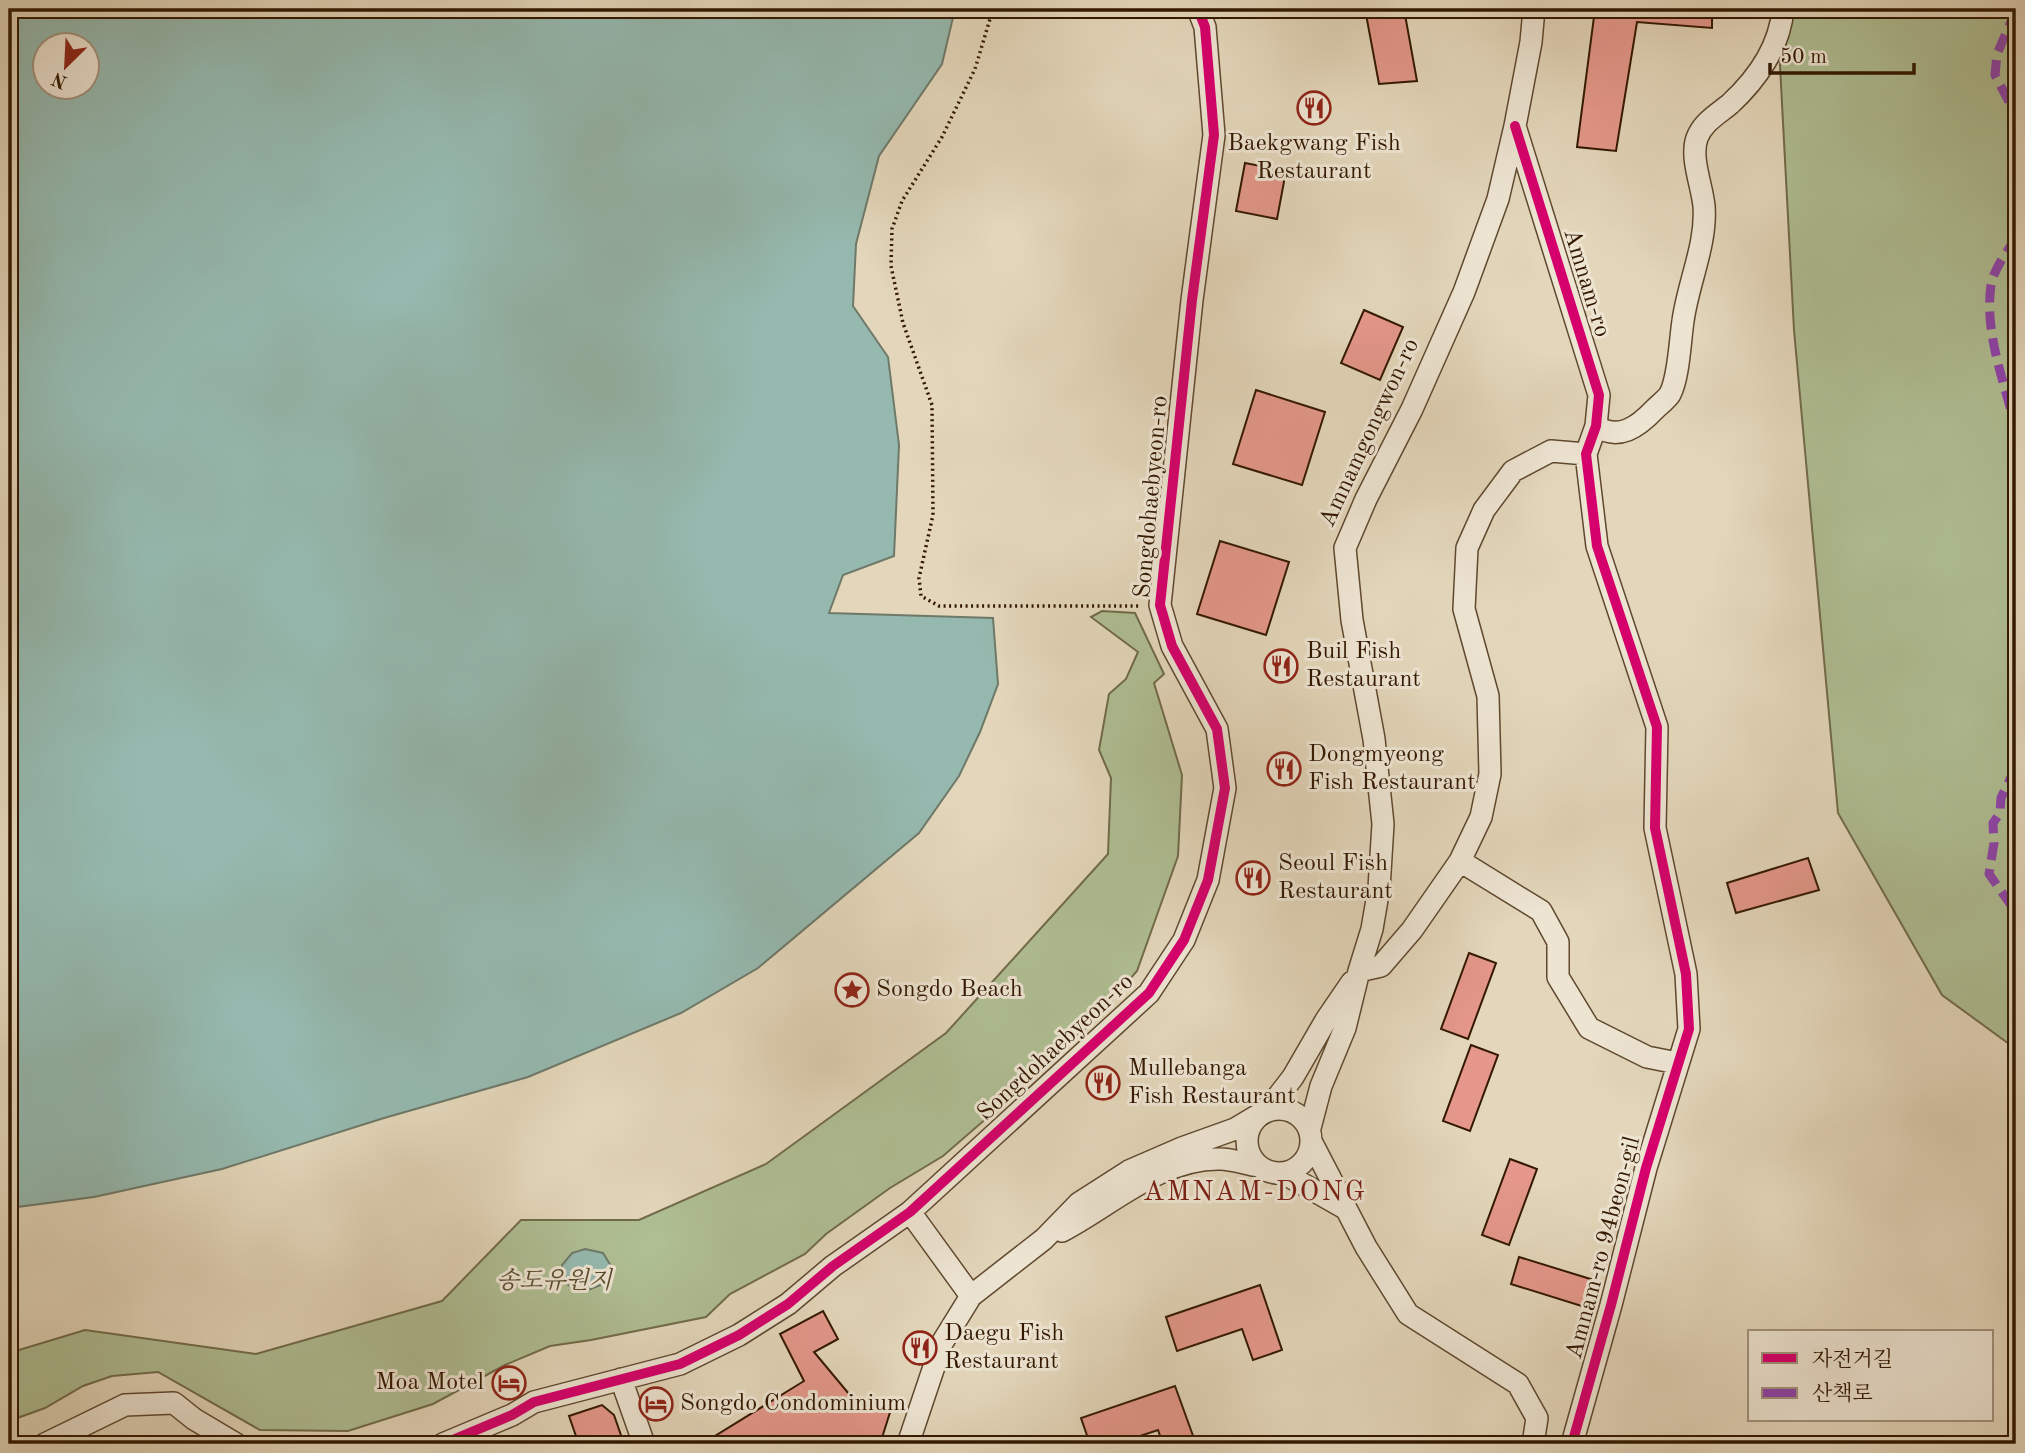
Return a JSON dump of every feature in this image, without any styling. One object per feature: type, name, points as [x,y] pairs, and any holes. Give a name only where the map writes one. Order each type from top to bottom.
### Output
[{"type":"street","name":"Songdohaebyeon-ro","points":[[443,1444],[512,1415],[534,1402],[680,1364],[739,1335],[788,1304],[833,1266],[910,1212],[1149,993],[1185,940],[1208,880],[1225,788],[1217,729],[1172,646],[1160,607],[1192,300],[1214,135],[1205,27],[1198,9]]},
{"type":"street","name":"Amnamgongwon-ro","points":[[1311,1135],[1321,1086],[1345,1028],[1372,929],[1383,824],[1374,738],[1352,620],[1345,548],[1366,499],[1412,409],[1464,292],[1498,199],[1531,42],[1534,9]]},
{"type":"street","points":[[1596,426],[1611,433],[1628,431],[1640,425],[1670,394],[1700,247],[1704,207],[1696,139],[1704,125],[1739,96],[1764,65],[1781,26],[1783,9]]},
{"type":"street","name":"Amnam-ro","points":[[1515,126],[1599,396],[1596,426],[1586,454]]},
{"type":"street","points":[[1359,971],[1381,966],[1412,930],[1460,861],[1481,817],[1490,774],[1488,696],[1464,609],[1467,548],[1484,510],[1513,471],[1550,451],[1586,454]]},
{"type":"street","name":"Amnam-ro 94beon-gil","points":[[1572,1444],[1646,1168],[1689,1029],[1686,974],[1655,828],[1657,727],[1597,547],[1586,454]]},
{"type":"street","points":[[1460,861],[1541,911],[1558,942],[1558,977],[1589,1028],[1647,1057],[1677,1063]]},
{"type":"street","name":"Amnamgongwon-ro","points":[[971,1296],[1044,1239],[1079,1203],[1129,1171],[1234,1129],[1260,1114],[1293,1077],[1326,1020],[1359,971]]},
{"type":"street","points":[[1345,1208],[1285,1174],[1271,1173],[1258,1166],[1249,1154],[1246,1140],[1250,1126],[1260,1114],[1274,1109],[1288,1110],[1301,1116],[1366,1247],[1408,1314],[1518,1384],[1537,1418],[1533,1444]]},
{"type":"street","points":[[1285,1174],[1299,1168],[1309,1157],[1311,1135]]},
{"type":"street","name":"Amnamgongwon-ro","points":[[1044,1239],[1081,1221],[1128,1190],[1174,1168],[1222,1159],[1258,1166]]},
{"type":"street","points":[[908,1444],[942,1343],[971,1296],[910,1212]]},
{"type":"street","points":[[621,1379],[644,1444]]},
{"type":"street","points":[[45,1444],[125,1405],[174,1403],[194,1419],[236,1444]]},
{"type":"path","points":[[993,9],[975,69],[942,137],[902,201],[892,229],[891,266],[903,323],[932,405],[933,515],[919,578],[921,596],[939,606],[1160,607]]},
{"type":"green space","points":[[1777,9],[2016,9],[2016,1049],[1942,995],[1838,813],[1794,330]]},
{"type":"green space","name":"송도유원지","points":[[1102,611],[1135,613],[1164,674],[1154,683],[1182,775],[1178,856],[1137,971],[1090,1024],[943,1156],[890,1188],[826,1234],[805,1254],[730,1294],[706,1317],[550,1346],[505,1365],[433,1404],[348,1431],[260,1430],[158,1372],[112,1376],[83,1386],[45,1408],[9,1421],[9,1353],[85,1330],[256,1354],[442,1301],[521,1220],[639,1220],[766,1164],[946,1033],[1108,854],[1111,778],[1099,750],[1109,694],[1126,679],[1138,652],[1091,617]]},
{"type":"water","points":[[9,9],[955,9],[942,64],[879,156],[856,244],[853,306],[888,357],[899,445],[894,556],[843,575],[829,613],[993,618],[998,684],[980,732],[959,776],[919,833],[758,968],[681,1013],[528,1077],[384,1118],[222,1169],[94,1197],[9,1208]]},
{"type":"water","points":[[585,1249],[603,1253],[611,1266],[605,1283],[583,1291],[563,1281],[562,1265],[572,1253]]},
{"type":"building","points":[[1365,9],[1404,9],[1417,81],[1379,84]]},
{"type":"building","points":[[1595,9],[1712,9],[1712,28],[1637,22],[1616,151],[1577,147]]},
{"type":"building","points":[[1245,163],[1286,171],[1277,219],[1236,211]]},
{"type":"building","points":[[1364,310],[1403,327],[1380,380],[1341,363]]},
{"type":"building","points":[[1256,390],[1325,412],[1302,485],[1233,464]]},
{"type":"building","points":[[1220,541],[1289,562],[1266,635],[1197,614]]},
{"type":"building","points":[[1808,858],[1819,890],[1736,913],[1727,883]]},
{"type":"building","points":[[1469,953],[1496,963],[1468,1039],[1441,1029]]},
{"type":"building","points":[[1471,1045],[1498,1055],[1470,1131],[1443,1121]]},
{"type":"building","points":[[1510,1159],[1537,1169],[1509,1245],[1482,1235]]},
{"type":"building","points":[[1519,1257],[1597,1281],[1588,1308],[1511,1284]]},
{"type":"building","points":[[1260,1285],[1282,1350],[1253,1360],[1242,1329],[1177,1351],[1166,1317]]},
{"type":"building","points":[[823,1311],[838,1339],[814,1352],[854,1400],[893,1403],[880,1444],[702,1444],[804,1381],[780,1334]]},
{"type":"building","points":[[1175,1386],[1196,1444],[1163,1444],[1158,1430],[1116,1444],[1090,1444],[1081,1418]]},
{"type":"building","points":[[602,1405],[614,1415],[624,1444],[587,1444],[585,1436],[577,1439],[569,1416]]},
{"type":"marked path","points":[[2016,10],[1997,54],[1995,75],[2016,115]]},
{"type":"marked path","points":[[2016,237],[1995,272],[1990,303],[1993,340],[2016,430]]},
{"type":"marked path","points":[[2016,767],[2001,798],[2000,813],[1993,823],[1994,843],[1989,874],[2016,912]]},
{"type":"cycle path","points":[[443,1444],[512,1415],[534,1402],[680,1364],[739,1335],[788,1304],[833,1266],[910,1212],[1149,993],[1184,940],[1208,880],[1225,788],[1217,729],[1172,646],[1160,605],[1192,300],[1214,135],[1205,27],[1198,9]]},
{"type":"cycle path","points":[[1515,126],[1599,395],[1596,426],[1586,454],[1597,546],[1657,727],[1655,828],[1686,974],[1689,1029],[1646,1168],[1572,1444]]},
{"type":"place","name":"Baekgwang Fish Restaurant","points":[[1314,108]]},
{"type":"place","name":"Buil Fish Restaurant","points":[[1281,666]]},
{"type":"place","name":"Dongmyeong Fish Restaurant","points":[[1284,769]]},
{"type":"place","name":"Seoul Fish Restaurant","points":[[1253,878]]},
{"type":"place","name":"Songdo Beach","points":[[852,990]]},
{"type":"place","name":"Mullebanga Fish Restaurant","points":[[1103,1083]]},
{"type":"place","name":"Daegu Fish Restaurant","points":[[920,1348]]},
{"type":"place","name":"Moa Motel","points":[[509,1383]]},
{"type":"place","name":"Songdo Condominium","points":[[656,1404]]},
{"type":"district","name":"AMNAM-DONG","points":[[1255,1193]]}]
